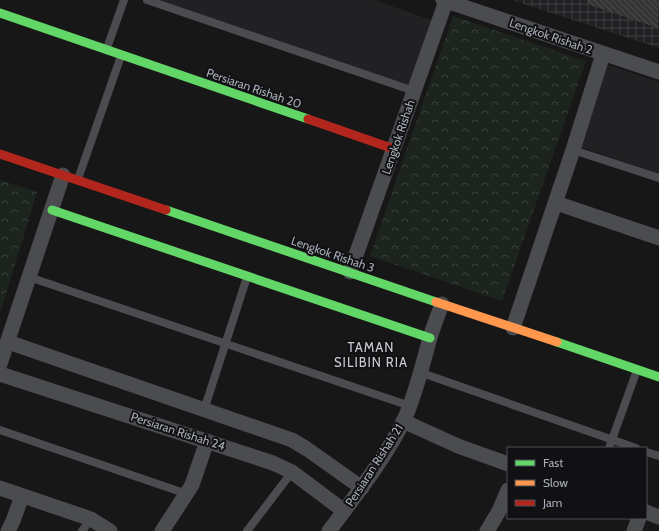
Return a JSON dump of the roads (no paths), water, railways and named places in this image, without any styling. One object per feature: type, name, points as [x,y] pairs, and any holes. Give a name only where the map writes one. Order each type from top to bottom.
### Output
[{"type":"street","name":"Lengkok Rishah 2","points":[[444,0],[659,72]]},
{"type":"street","name":"Lengkok Rishah","points":[[350,272],[394,149],[444,0]]},
{"type":"street","name":"Persiaran Rishah 20","points":[[0,12],[394,149]]},
{"type":"street","points":[[513,328],[556,203],[603,54]]},
{"type":"street","name":"Lengkok Rishah 3","points":[[0,154],[659,377]]},
{"type":"street","points":[[0,364],[63,175]]},
{"type":"street","points":[[556,203],[659,238]]},
{"type":"street","points":[[52,210],[430,338]]},
{"type":"street","name":"Persiaran Rishah 21","points":[[329,531],[362,488],[404,421],[422,373],[430,338],[442,304]]},
{"type":"street","points":[[8,342],[292,440],[362,488]]},
{"type":"street","name":"Persiaran Rishah 24","points":[[0,374],[273,463],[292,472],[344,511]]},
{"type":"street","points":[[404,421],[458,446],[507,464]]},
{"type":"street","points":[[162,531],[192,485],[208,441]]},
{"type":"street","points":[[0,488],[91,519],[110,531]]},
{"type":"street","points":[[487,531],[499,511],[507,492]]},
{"type":"street","points":[[8,531],[22,496]]},
{"type":"street","points":[[647,512],[659,517]]},
{"type":"street","points":[[634,531],[639,519]]},
{"type":"lane","points":[[107,49],[124,0]]},
{"type":"lane","points":[[147,0],[168,3],[414,91]]},
{"type":"lane","points":[[78,180],[121,54]]},
{"type":"lane","points":[[573,150],[659,178]]},
{"type":"lane","points":[[204,410],[247,276]]},
{"type":"lane","points":[[29,277],[410,406]]},
{"type":"lane","points":[[609,447],[637,370]]},
{"type":"lane","points":[[422,373],[633,447]]},
{"type":"lane","points":[[0,430],[187,494]]},
{"type":"lane","points":[[647,452],[659,456]]},
{"type":"lane","points":[[247,531],[292,472]]},
{"type":"lane","points":[[82,531],[91,519]]},
{"type":"district","name":"TAMAN SILIBIN RIA","points":[[371,354]]}]
